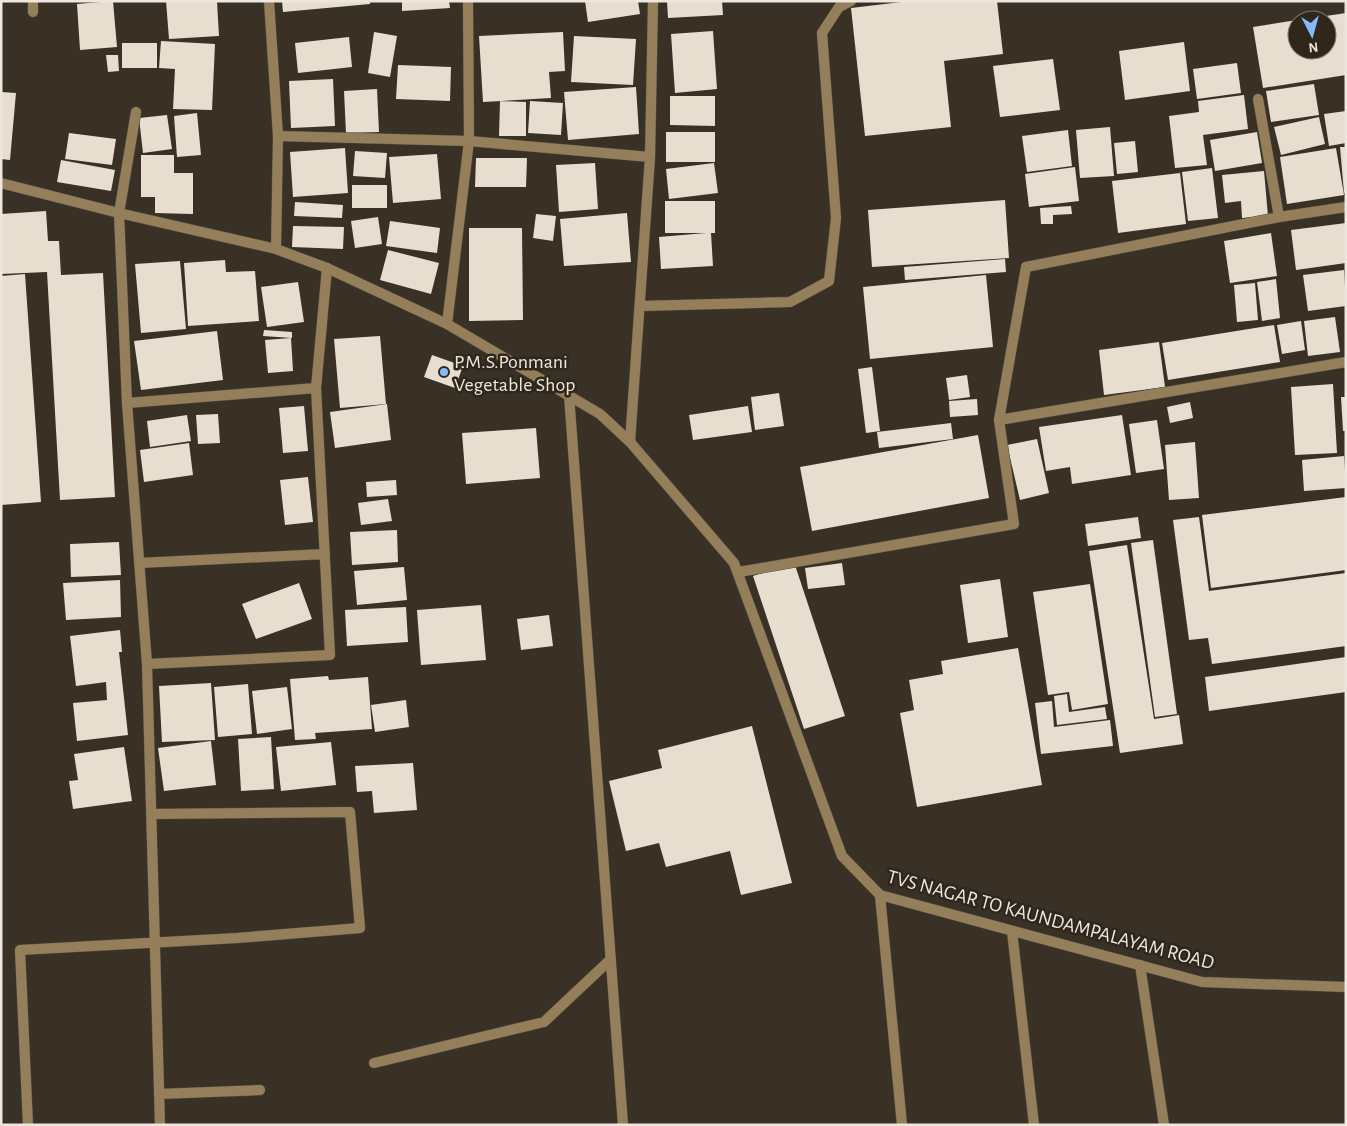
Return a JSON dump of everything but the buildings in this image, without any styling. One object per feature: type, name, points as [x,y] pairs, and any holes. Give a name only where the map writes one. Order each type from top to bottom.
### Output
[{"type":"street","points":[[269,1],[278,136],[276,249]]},
{"type":"street","points":[[447,324],[468,141],[468,1]]},
{"type":"street","points":[[630,442],[650,157],[653,1]]},
{"type":"street","points":[[641,306],[790,302],[829,281],[836,218],[822,33],[839,7],[851,1]]},
{"type":"street","points":[[1258,99],[1279,216]]},
{"type":"street","points":[[136,112],[119,214],[127,403],[147,664],[160,1125]]},
{"type":"street","points":[[278,136],[468,141],[650,157]]},
{"type":"street","name":"TVS NAGAR TO KAUNDAMPALAYAM ROAD","points":[[1,182],[119,214],[276,249],[327,268],[447,324],[600,414],[630,442],[734,563],[739,572],[842,856],[880,895],[1202,982],[1346,986]]},
{"type":"street","points":[[739,572],[1014,524],[999,420],[1026,267],[1279,216],[1346,207]]},
{"type":"street","points":[[147,664],[330,656],[316,388],[327,268]]},
{"type":"street","points":[[999,420],[1346,362]]},
{"type":"street","points":[[127,403],[316,388]]},
{"type":"street","points":[[569,395],[623,1125]]},
{"type":"street","points":[[139,564],[325,554]]},
{"type":"street","points":[[28,1125],[20,950],[313,933],[360,928],[350,812],[151,814]]},
{"type":"street","points":[[880,895],[902,1125]]},
{"type":"street","points":[[1012,931],[1034,1125]]},
{"type":"street","points":[[374,1063],[544,1022],[611,959]]},
{"type":"street","points":[[1140,965],[1164,1125]]},
{"type":"street","points":[[159,1094],[260,1090]]},
{"type":"place","name":"P.M.S.Ponmani Vegetable Shop","points":[[444,372]]}]
